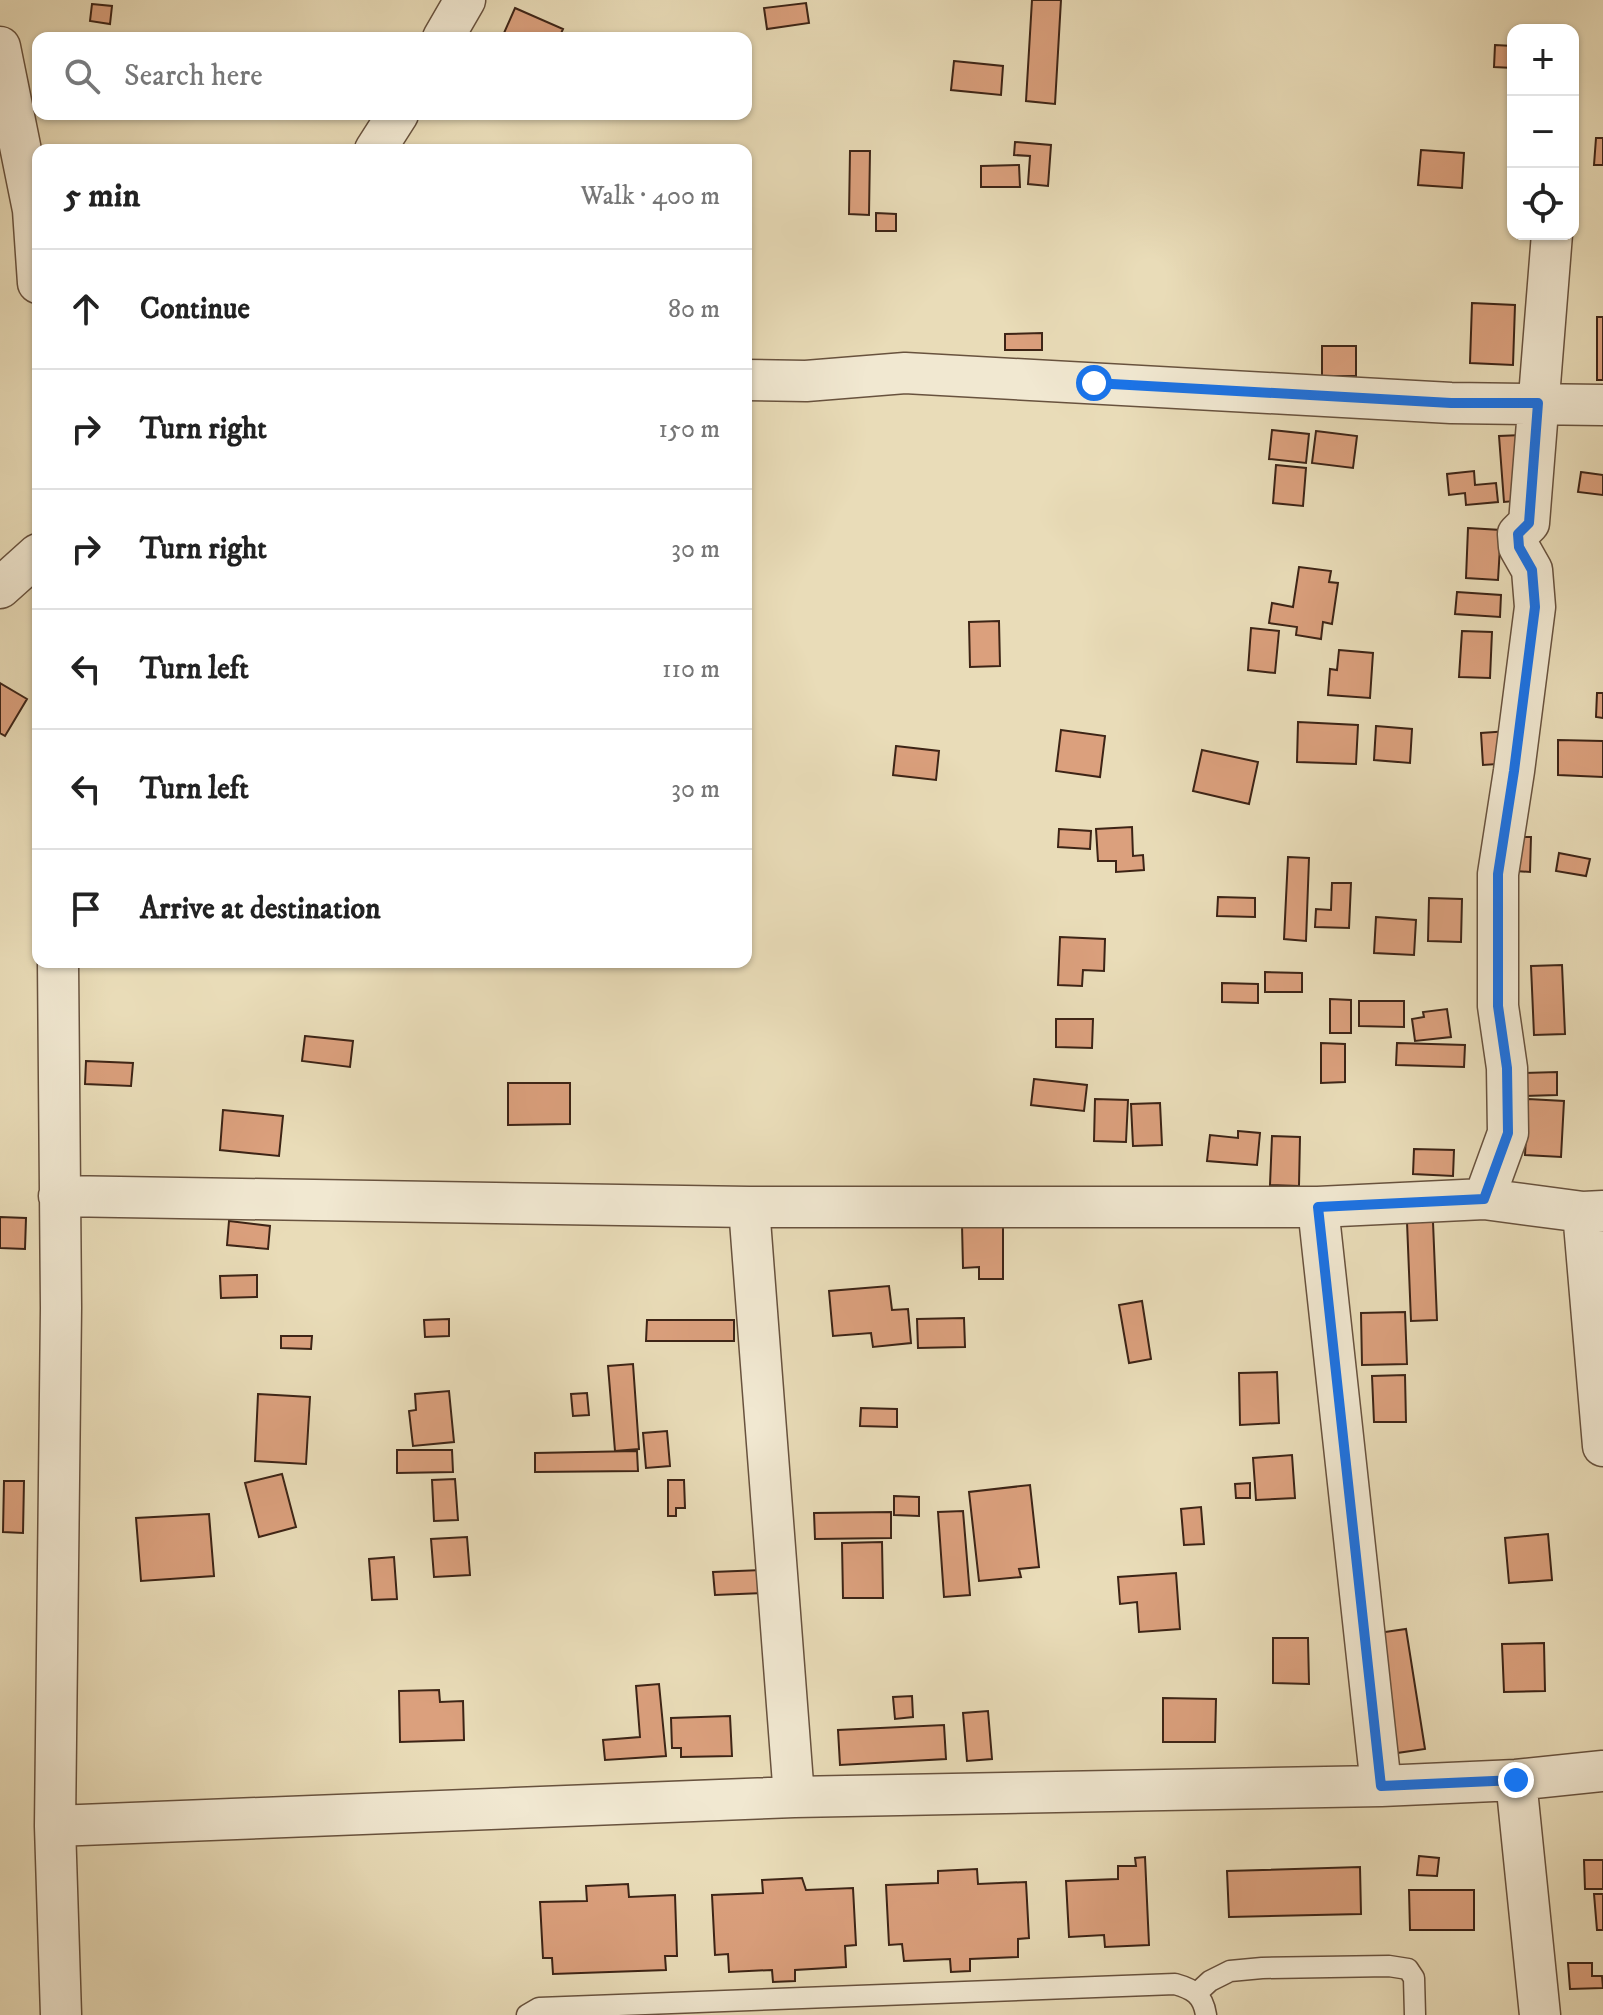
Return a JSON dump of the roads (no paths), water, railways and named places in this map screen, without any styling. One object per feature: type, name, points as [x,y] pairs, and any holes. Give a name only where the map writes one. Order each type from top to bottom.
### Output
[{"type":"street","points":[[446,32],[465,0]]},
{"type":"street","points":[[0,47],[32,205]]},
{"type":"street","points":[[379,144],[394,120]]},
{"type":"street","points":[[1484,1199],[1508,1133],[1507,1068],[1498,1006],[1498,874],[1535,607],[1532,570],[1519,547],[1518,534],[1529,523],[1552,240]]},
{"type":"street","points":[[752,380],[806,381],[905,373],[1451,403],[1603,405]]},
{"type":"street","points":[[0,588],[32,559]]},
{"type":"street","points":[[58,968],[61,1308],[55,1826],[61,2015]]},
{"type":"street","points":[[59,1196],[749,1207],[1318,1207],[1484,1199],[1593,1212],[1603,1446]]},
{"type":"street","points":[[749,1207],[794,1797]]},
{"type":"street","points":[[1318,1207],[1381,1786]]},
{"type":"street","points":[[55,1826],[794,1797],[1381,1786],[1516,1780],[1603,1771]]},
{"type":"street","points":[[1516,1780],[1540,2015]]},
{"type":"lane","points":[[1197,1993],[1210,1981],[1230,1971],[1389,1966],[1408,1969],[1414,1978],[1415,2015]]},
{"type":"lane","points":[[527,2015],[539,2008],[1175,1984],[1197,1993],[1202,1998],[1206,2015]]}]
